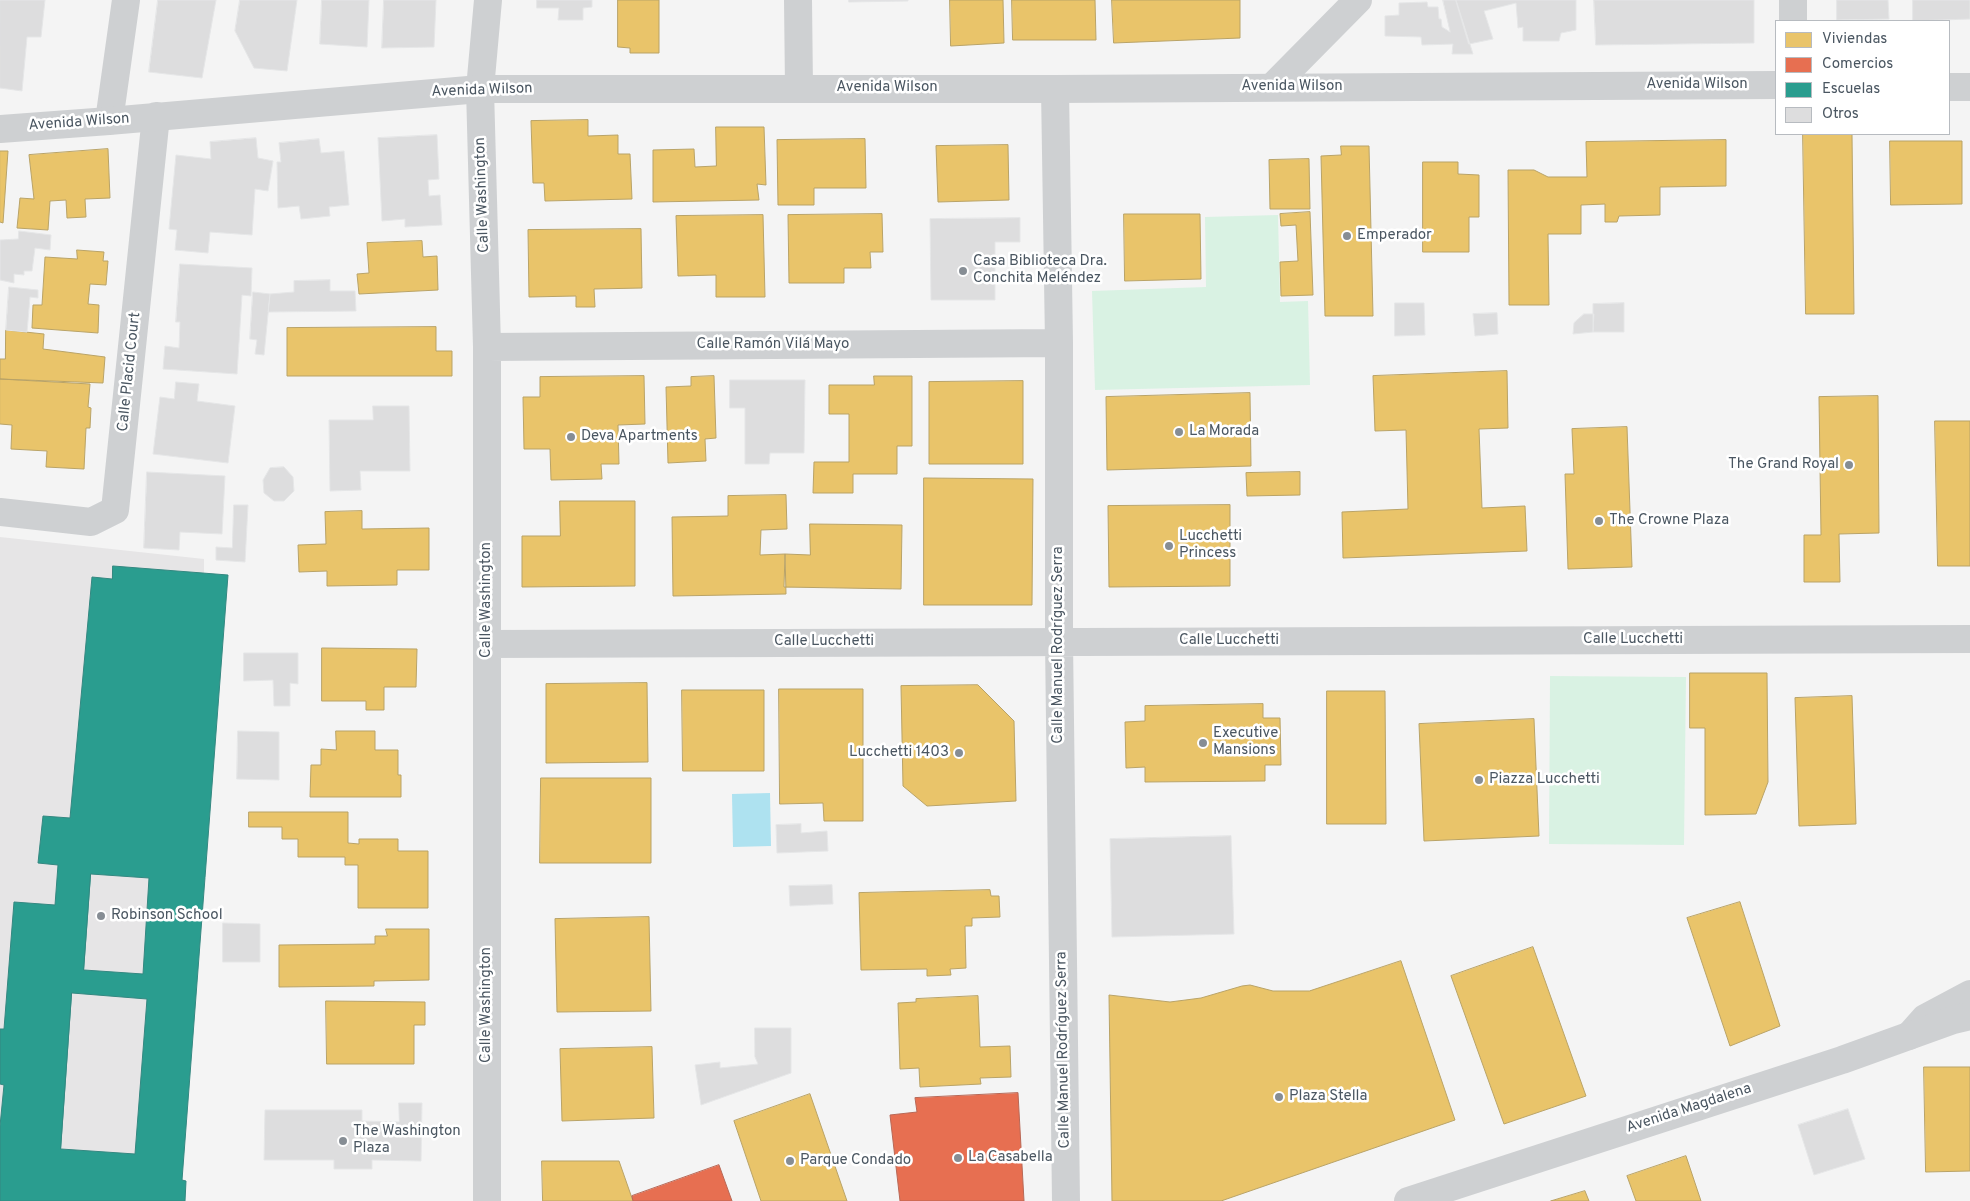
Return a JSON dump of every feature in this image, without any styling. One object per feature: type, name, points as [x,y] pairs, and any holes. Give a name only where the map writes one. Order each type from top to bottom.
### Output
[{"type":"street","points":[[109,122],[126,0]]},
{"type":"street","name":"Calle Washington","points":[[487,1201],[487,347],[480,89],[488,0]]},
{"type":"street","points":[[798,0],[799,88]]},
{"type":"street","points":[[1272,87],[1358,0]]},
{"type":"street","points":[[1793,0],[1793,20]]},
{"type":"street","name":"Avenida Wilson","points":[[0,129],[109,122],[156,116],[480,89],[1055,89],[1775,85]]},
{"type":"street","points":[[1950,87],[1970,87]]},
{"type":"street","name":"Calle Manuel Rodríguez Serra","points":[[1055,89],[1059,343],[1058,641],[1066,1201]]},
{"type":"street","name":"Calle Placid Court","points":[[0,512],[90,522],[115,510],[156,116]]},
{"type":"street","name":"Calle Ramón Vilá Mayo","points":[[487,347],[1059,343]]},
{"type":"street","name":"Calle Lucchetti","points":[[487,644],[1970,639]]},
{"type":"street","points":[[1909,1036],[1925,1018],[1970,994]]},
{"type":"street","name":"Avenida Magdalena","points":[[1408,1201],[1953,1020],[1970,1016]]},
{"type":"shaded area","name":"Robinson School","points":[[0,537],[204,559],[204,573],[228,575],[182,1180],[186,1181],[185,1201],[0,1201]]},
{"type":"green space","points":[[1278,215],[1280,302],[1308,301],[1310,385],[1095,390],[1092,291],[1206,287],[1205,217]]},
{"type":"green space","points":[[1550,676],[1686,677],[1684,845],[1549,844]]},
{"type":"water","points":[[770,793],[771,846],[733,847],[732,794]]},
{"type":"building: Viviendas","points":[[618,0],[659,0],[659,53],[630,53],[630,48],[618,47]]},
{"type":"building: Viviendas","points":[[950,0],[1003,0],[1004,43],[951,46]]},
{"type":"building: Viviendas","points":[[1012,0],[1095,0],[1096,40],[1013,40]]},
{"type":"building: Viviendas","points":[[1112,0],[1240,0],[1240,38],[1114,43]]},
{"type":"building: Viviendas","points":[[588,120],[588,136],[618,135],[618,154],[630,154],[632,199],[545,201],[544,183],[533,183],[531,121]]},
{"type":"building: Viviendas","points":[[716,127],[764,127],[766,185],[757,184],[759,200],[653,202],[653,150],[694,149],[695,167],[716,166]]},
{"type":"building: Viviendas","points":[[1803,135],[1852,135],[1854,314],[1806,314]]},
{"type":"building: Viviendas","points":[[865,139],[866,188],[814,188],[814,205],[778,205],[777,140]]},
{"type":"building: Viviendas","points":[[1726,140],[1726,186],[1660,187],[1660,215],[1619,216],[1617,222],[1605,222],[1605,204],[1581,205],[1581,234],[1548,234],[1549,305],[1509,305],[1508,170],[1534,170],[1548,177],[1587,177],[1586,142]]},
{"type":"building: Viviendas","points":[[1890,141],[1962,141],[1962,204],[1891,205]]},
{"type":"building: Viviendas","points":[[1008,145],[1009,200],[938,202],[936,146]]},
{"type":"building: Viviendas","name":"Emperador","points":[[1341,146],[1369,146],[1373,316],[1325,316],[1321,156],[1341,155]]},
{"type":"building: Viviendas","points":[[108,149],[110,198],[85,199],[86,217],[67,218],[66,200],[50,201],[48,230],[17,228],[20,198],[34,199],[29,155]]},
{"type":"building: Viviendas","points":[[0,151],[8,151],[3,223],[0,222]]},
{"type":"building: Viviendas","points":[[1309,159],[1310,209],[1270,209],[1269,160]]},
{"type":"building: Viviendas","points":[[1423,162],[1458,162],[1458,174],[1479,175],[1479,217],[1469,217],[1469,252],[1423,252]]},
{"type":"building: Viviendas","points":[[1310,212],[1313,295],[1281,296],[1280,262],[1298,261],[1296,225],[1281,226],[1280,214]]},
{"type":"building: Viviendas","points":[[882,214],[883,252],[870,252],[871,268],[844,268],[844,283],[789,283],[788,215]]},
{"type":"building: Viviendas","points":[[1124,214],[1200,214],[1201,279],[1125,281]]},
{"type":"building: Viviendas","points":[[763,215],[765,297],[716,297],[716,275],[678,276],[676,216]]},
{"type":"building: Viviendas","points":[[641,229],[642,288],[594,289],[595,307],[576,307],[576,296],[529,297],[528,230]]},
{"type":"building: Viviendas","points":[[422,241],[423,257],[437,256],[438,290],[359,294],[357,274],[369,273],[367,243]]},
{"type":"building: Viviendas","points":[[77,250],[104,252],[103,261],[108,261],[106,285],[90,284],[88,304],[99,305],[98,333],[32,328],[33,305],[42,305],[45,257],[77,259]]},
{"type":"building: Viviendas","points":[[436,327],[436,351],[452,351],[452,376],[287,376],[287,328]]},
{"type":"building: Viviendas","points":[[6,330],[44,334],[43,349],[105,357],[103,383],[0,379],[0,359],[5,359]]},
{"type":"building: Viviendas","points":[[1507,371],[1508,428],[1479,429],[1482,508],[1525,506],[1527,551],[1343,558],[1342,512],[1408,509],[1406,430],[1375,431],[1373,376]]},
{"type":"building: Viviendas","name":"Deva Apartments","points":[[644,376],[645,424],[618,425],[619,464],[601,464],[602,479],[551,480],[550,449],[524,449],[523,397],[540,397],[540,377]]},
{"type":"building: Viviendas","points":[[714,376],[716,438],[705,439],[706,461],[668,463],[666,387],[691,386],[691,377]]},
{"type":"building: Viviendas","points":[[874,376],[912,376],[912,446],[897,446],[897,474],[853,474],[853,493],[813,493],[814,462],[849,462],[849,414],[829,414],[829,385],[874,385]]},
{"type":"building: Viviendas","points":[[0,379],[90,384],[88,407],[91,408],[90,428],[86,428],[84,469],[46,467],[47,451],[11,449],[12,425],[0,424]]},
{"type":"building: Viviendas","points":[[1023,381],[1023,464],[929,464],[929,382]]},
{"type":"building: Viviendas","name":"La Morada","points":[[1250,393],[1251,466],[1107,470],[1106,397]]},
{"type":"building: Viviendas","name":"The Grand Royal","points":[[1878,396],[1879,533],[1839,534],[1840,582],[1804,582],[1804,535],[1821,535],[1819,397]]},
{"type":"building: Viviendas","points":[[1935,421],[1970,421],[1970,566],[1938,566]]},
{"type":"building: Viviendas","name":"The Crowne Plaza","points":[[1627,427],[1632,567],[1568,569],[1565,474],[1574,474],[1572,429]]},
{"type":"building: Viviendas","points":[[1300,472],[1300,495],[1247,496],[1246,473]]},
{"type":"building: Viviendas","points":[[924,478],[1033,479],[1032,605],[924,605]]},
{"type":"building: Viviendas","points":[[786,495],[787,529],[761,530],[760,555],[785,554],[786,594],[673,596],[672,517],[728,516],[728,496]]},
{"type":"building: Viviendas","points":[[560,501],[635,501],[635,586],[522,587],[522,536],[560,536]]},
{"type":"building: Viviendas","name":"Lucchetti Princess","points":[[1230,505],[1230,586],[1109,587],[1108,506]]},
{"type":"building: Viviendas","points":[[362,511],[362,529],[429,528],[429,570],[397,570],[397,585],[327,586],[327,571],[299,572],[298,545],[326,544],[325,512]]},
{"type":"building: Viviendas","points":[[810,524],[902,525],[901,589],[784,587],[785,554],[810,555]]},
{"type":"building: Viviendas","points":[[322,648],[417,649],[416,687],[384,687],[384,710],[366,710],[366,701],[322,701]]},
{"type":"building: Viviendas","points":[[1690,673],[1767,673],[1768,782],[1756,814],[1705,815],[1705,728],[1690,728]]},
{"type":"building: Viviendas","points":[[647,683],[648,762],[546,763],[546,684]]},
{"type":"building: Viviendas","name":"Lucchetti 1403","points":[[978,685],[1014,721],[1016,801],[927,806],[903,786],[901,686]]},
{"type":"building: Viviendas","points":[[779,689],[863,689],[863,821],[824,821],[823,803],[780,804]]},
{"type":"building: Viviendas","points":[[682,690],[764,690],[764,771],[683,771]]},
{"type":"building: Viviendas","points":[[1327,691],[1385,691],[1386,824],[1327,824]]},
{"type":"building: Viviendas","points":[[1852,696],[1856,824],[1799,826],[1795,698]]},
{"type":"building: Viviendas","name":"Executive Mansions","points":[[1263,704],[1263,718],[1280,718],[1281,765],[1265,765],[1265,781],[1145,782],[1145,767],[1126,768],[1125,722],[1145,721],[1145,706]]},
{"type":"building: Viviendas","name":"Piazza Lucchetti","points":[[1534,719],[1539,836],[1424,841],[1419,724]]},
{"type":"building: Viviendas","points":[[336,731],[375,731],[375,750],[398,750],[398,775],[401,775],[401,797],[310,797],[311,765],[321,765],[321,749],[336,750]]},
{"type":"building: Viviendas","points":[[541,778],[651,778],[651,863],[540,863]]},
{"type":"building: Viviendas","points":[[249,812],[348,812],[348,843],[359,844],[359,839],[398,839],[398,851],[428,851],[428,908],[358,908],[358,865],[345,865],[345,857],[298,857],[298,839],[282,839],[282,827],[249,827]]},
{"type":"building: Viviendas","points":[[990,890],[991,896],[999,896],[1000,917],[972,918],[972,926],[965,926],[966,968],[950,969],[951,975],[927,976],[927,969],[861,970],[859,893]]},
{"type":"building: Viviendas","points":[[1740,902],[1780,1026],[1730,1046],[1687,918]]},
{"type":"building: Viviendas","points":[[649,917],[651,1011],[557,1012],[555,919]]},
{"type":"building: Viviendas","points":[[386,929],[429,929],[429,980],[374,981],[374,986],[279,987],[279,945],[375,944],[375,936],[387,936]]},
{"type":"building: Viviendas","points":[[1533,947],[1586,1096],[1504,1124],[1451,976]]},
{"type":"building: Viviendas","name":"Plaza Stella","points":[[1401,961],[1455,1120],[1221,1201],[1112,1201],[1109,995],[1170,1002],[1201,998],[1250,985],[1273,991],[1309,991]]},
{"type":"building: Viviendas","points":[[978,996],[980,1047],[1010,1046],[1011,1077],[980,1078],[981,1084],[920,1087],[919,1068],[900,1069],[898,1003],[916,1002],[916,999]]},
{"type":"building: Viviendas","points":[[326,1001],[425,1002],[425,1025],[414,1025],[414,1064],[327,1064]]},
{"type":"building: Viviendas","points":[[652,1047],[654,1118],[562,1121],[560,1049]]},
{"type":"building: Viviendas","points":[[1924,1067],[1970,1067],[1970,1171],[1926,1172]]},
{"type":"building: Viviendas","name":"Parque Condado","points":[[810,1094],[847,1201],[761,1201],[734,1121]]},
{"type":"building: Viviendas","points":[[1686,1156],[1701,1201],[1636,1201],[1627,1176]]},
{"type":"building: Viviendas","points":[[542,1161],[619,1161],[633,1201],[543,1201]]},
{"type":"building: Viviendas","points":[[1585,1191],[1589,1201],[1551,1201]]},
{"type":"building: Comercios","name":"La Casabella","points":[[1018,1093],[1024,1201],[900,1201],[890,1115],[917,1112],[915,1098]]},
{"type":"building: Comercios","points":[[719,1165],[732,1201],[633,1201],[632,1196]]},
{"type":"building: Escuelas","name":"Robinson School","points":[[113,566],[228,575],[182,1180],[186,1181],[185,1201],[0,1201],[0,1126],[4,1085],[0,1084],[0,1029],[4,1029],[14,902],[55,905],[58,865],[38,863],[43,816],[70,818],[92,577],[112,579]],"holes":[[[91,874],[149,878],[143,974],[84,970]],[[72,993],[147,999],[135,1154],[61,1149]]]},
{"type":"building: Otros","points":[[0,0],[45,0],[41,37],[27,37],[22,91],[0,88]]},
{"type":"building: Otros","points":[[158,0],[216,0],[202,78],[149,72]]},
{"type":"building: Otros","points":[[240,0],[297,0],[287,71],[254,68],[235,31]]},
{"type":"building: Otros","points":[[322,0],[369,0],[367,47],[320,44]]},
{"type":"building: Otros","points":[[384,0],[436,0],[434,47],[382,48]]},
{"type":"building: Otros","points":[[537,0],[592,0],[592,7],[583,8],[583,20],[558,20],[559,8],[537,8]]},
{"type":"building: Otros","points":[[849,0],[908,0],[908,1],[849,2]]},
{"type":"building: Otros","points":[[1443,0],[1456,0],[1473,54],[1452,54],[1453,44],[1422,45],[1421,37],[1385,36],[1385,16],[1399,15],[1399,3],[1427,2],[1428,7],[1438,7],[1442,27],[1450,32]]},
{"type":"building: Otros","points":[[1456,0],[1576,0],[1576,30],[1561,33],[1559,41],[1523,41],[1523,27],[1518,28],[1516,3],[1484,11],[1493,39],[1469,44]]},
{"type":"building: Otros","points":[[1594,0],[1754,0],[1754,43],[1596,45]]},
{"type":"building: Otros","points":[[1837,0],[1888,0],[1889,19],[1837,20]]},
{"type":"building: Otros","points":[[1913,0],[1970,0],[1970,19],[1913,20]]},
{"type":"building: Otros","points":[[437,135],[439,179],[428,180],[429,196],[440,195],[442,225],[405,227],[405,219],[382,221],[378,138]]},
{"type":"building: Otros","points":[[256,138],[258,158],[273,161],[268,191],[255,189],[252,235],[210,232],[208,253],[175,250],[177,230],[169,229],[176,155],[211,159],[210,142]]},
{"type":"building: Otros","points":[[319,139],[321,153],[344,151],[349,205],[329,207],[330,216],[301,219],[299,206],[278,208],[277,162],[281,162],[279,143]]},
{"type":"building: Otros","name":"Casa Biblioteca Dra. Conchita Meléndez","points":[[1020,218],[1020,242],[995,242],[995,300],[931,300],[930,219]]},
{"type":"building: Otros","points":[[19,231],[51,235],[50,250],[35,248],[32,271],[24,271],[24,275],[14,274],[14,283],[0,280],[0,240],[18,239]]},
{"type":"building: Otros","points":[[180,264],[252,268],[251,296],[242,295],[237,374],[163,369],[165,346],[179,348],[180,322],[176,322]]},
{"type":"building: Otros","points":[[330,280],[330,291],[355,291],[356,311],[268,312],[270,294],[294,292],[294,281]]},
{"type":"building: Otros","points":[[9,287],[38,290],[38,298],[30,297],[27,332],[6,330]]},
{"type":"building: Otros","points":[[253,292],[270,294],[264,355],[255,354],[257,340],[250,339]]},
{"type":"building: Otros","points":[[1395,303],[1424,303],[1425,335],[1395,336]]},
{"type":"building: Otros","points":[[1624,303],[1624,332],[1593,332],[1593,304]]},
{"type":"building: Otros","points":[[1497,313],[1498,334],[1475,336],[1473,314]]},
{"type":"building: Otros","points":[[1584,314],[1594,314],[1593,332],[1573,334],[1574,323]]},
{"type":"building: Otros","points":[[730,380],[805,380],[804,453],[770,453],[769,464],[745,464],[745,408],[730,408]]},
{"type":"building: Otros","points":[[176,382],[199,384],[197,401],[235,406],[228,463],[153,454],[160,397],[174,399]]},
{"type":"building: Otros","points":[[373,406],[409,406],[410,471],[360,471],[361,490],[330,491],[329,420],[373,420]]},
{"type":"building: Otros","points":[[284,467],[293,477],[294,491],[284,501],[274,501],[264,493],[263,480],[270,468]]},
{"type":"building: Otros","points":[[147,472],[225,476],[222,534],[180,532],[179,550],[144,548]]},
{"type":"building: Otros","points":[[234,505],[248,505],[245,562],[216,560],[216,547],[232,548]]},
{"type":"building: Otros","points":[[244,653],[298,653],[298,684],[290,683],[290,706],[274,706],[273,680],[244,681]]},
{"type":"building: Otros","points":[[238,731],[279,732],[279,780],[237,779]]},
{"type":"building: Otros","points":[[801,824],[801,833],[827,831],[828,851],[777,853],[776,825]]},
{"type":"building: Otros","points":[[1231,836],[1234,934],[1112,937],[1110,839]]},
{"type":"building: Otros","points":[[832,885],[833,904],[790,906],[789,886]]},
{"type":"building: Otros","points":[[223,923],[260,924],[260,962],[223,962]]},
{"type":"building: Otros","points":[[755,1028],[791,1028],[791,1073],[701,1105],[695,1065],[720,1062],[720,1068],[758,1064],[755,1057]]},
{"type":"building: Otros","name":"The Washington Plaza","points":[[399,1103],[422,1103],[421,1161],[372,1160],[372,1169],[334,1169],[334,1160],[264,1160],[265,1110],[362,1110],[362,1121],[399,1122]]},
{"type":"building: Otros","points":[[1848,1109],[1865,1159],[1814,1175],[1798,1125]]},
{"type":"place","name":"Emperador","points":[[1347,236]]},
{"type":"place","name":"Casa Biblioteca Dra. Conchita Meléndez","points":[[963,271]]},
{"type":"place","name":"La Morada","points":[[1179,432]]},
{"type":"place","name":"Deva Apartments","points":[[571,437]]},
{"type":"place","name":"The Grand Royal","points":[[1849,465]]},
{"type":"place","name":"The Crowne Plaza","points":[[1599,521]]},
{"type":"place","name":"Lucchetti Princess","points":[[1169,546]]},
{"type":"place","name":"Executive Mansions","points":[[1203,743]]},
{"type":"place","name":"Lucchetti 1403","points":[[959,753]]},
{"type":"place","name":"Piazza Lucchetti","points":[[1479,780]]},
{"type":"place","name":"Robinson School","points":[[101,916]]},
{"type":"place","name":"Plaza Stella","points":[[1279,1097]]},
{"type":"place","name":"The Washington Plaza","points":[[343,1141]]},
{"type":"place","name":"La Casabella","points":[[958,1158]]},
{"type":"place","name":"Parque Condado","points":[[790,1161]]}]
